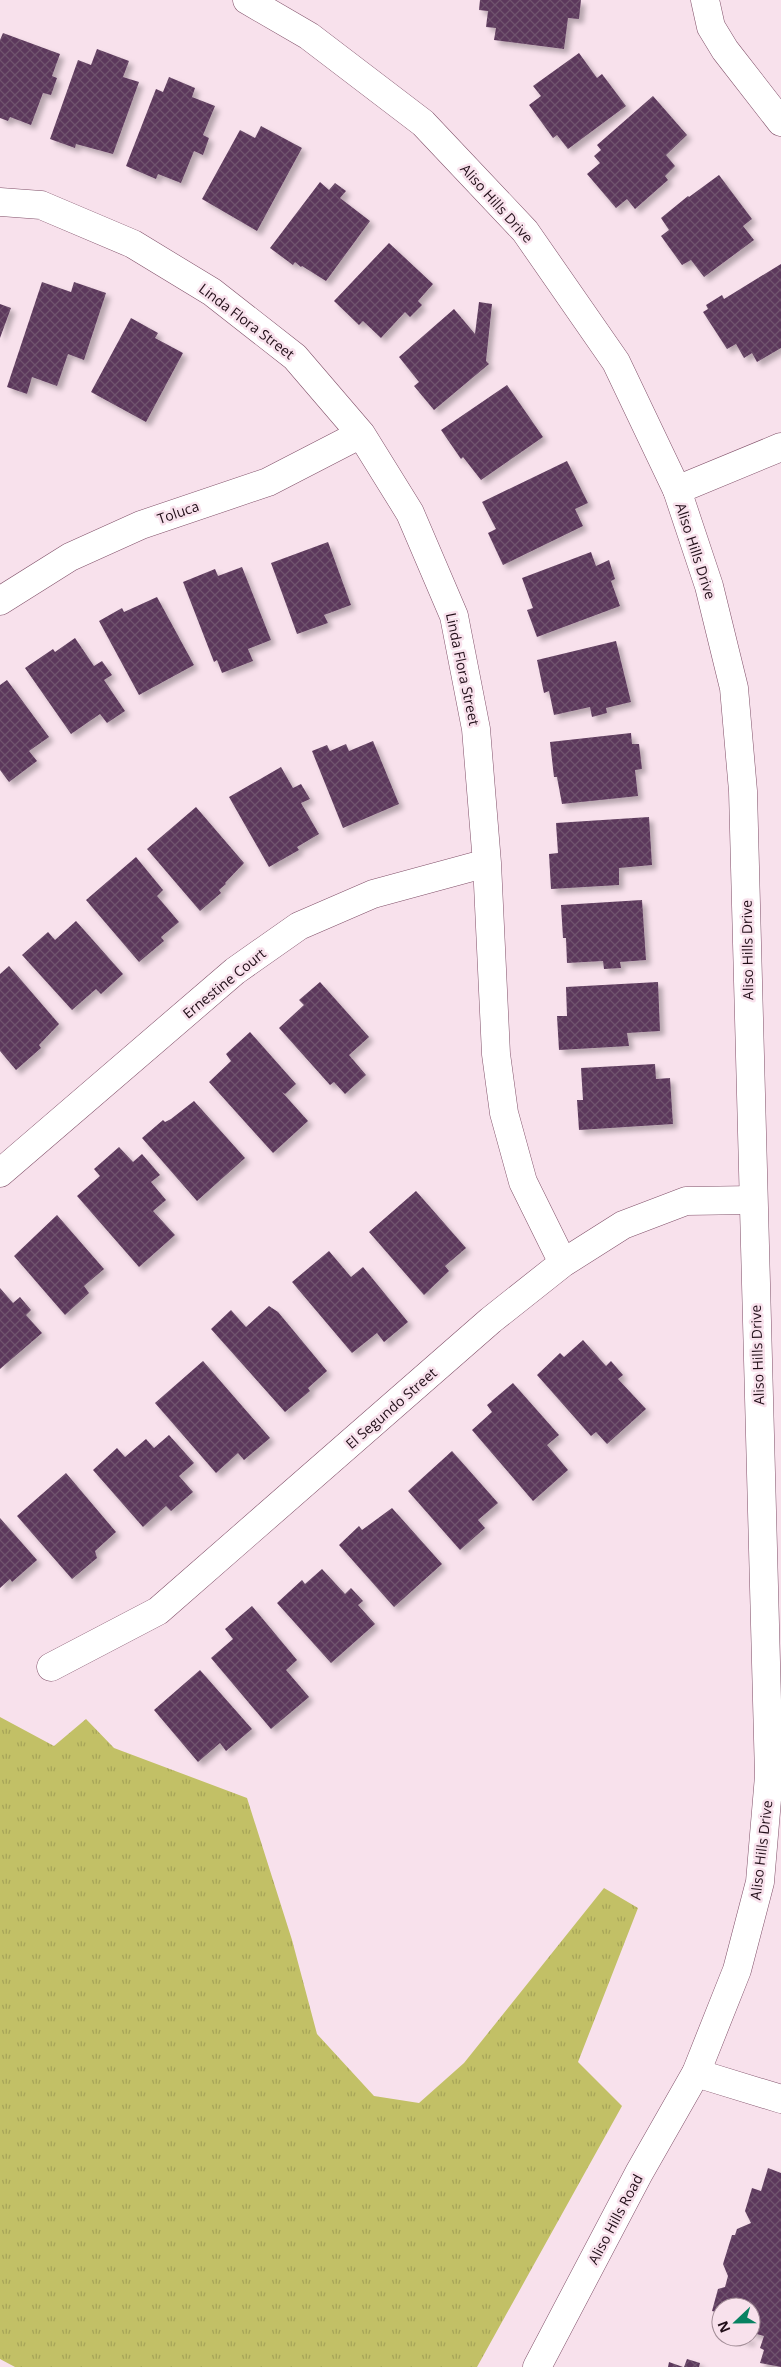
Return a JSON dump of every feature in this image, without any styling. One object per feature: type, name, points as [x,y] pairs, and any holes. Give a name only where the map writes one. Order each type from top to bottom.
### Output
[{"type":"street","name":"Aliso Hills Drive","points":[[247,0],[309,36],[423,124],[525,231],[616,362],[677,490],[709,586],[734,688],[743,791],[753,1200],[773,1642],[769,1776],[760,1882],[737,1970],[696,2073]]},
{"type":"street","points":[[705,0],[711,27],[725,50],[781,122]]},
{"type":"street","name":"Linda Flora Street","points":[[0,202],[41,205],[133,244],[212,292],[295,357],[361,434],[410,513],[454,616],[476,730],[487,863],[496,1054],[504,1113],[523,1182],[563,1264]]},
{"type":"street","name":"Toluca","points":[[0,601],[70,557],[141,525],[268,482],[361,434]]},
{"type":"street","points":[[677,490],[781,447]]},
{"type":"street","name":"Ernestine Court","points":[[0,1173],[235,971],[299,926],[373,894],[487,863]]},
{"type":"street","name":"El Segundo Street","points":[[51,1667],[158,1611],[484,1327],[563,1264],[623,1225],[686,1201],[753,1200]]},
{"type":"street","points":[[696,2073],[781,2099]]},
{"type":"street","name":"Aliso Hills Road","points":[[537,2367],[639,2172],[696,2073]]},
{"type":"green space","points":[[0,1717],[54,1746],[86,1719],[114,1748],[247,1798],[292,1940],[317,2034],[374,2096],[419,2103],[464,2063],[604,1888],[638,1908],[578,2062],[622,2106],[477,2367],[15,2367],[0,2359]]},
{"type":"building","points":[[480,0],[581,0],[579,19],[568,18],[564,49],[494,40],[496,28],[486,27],[488,11],[479,10]]},
{"type":"building","points":[[3,33],[60,54],[52,76],[57,78],[51,95],[43,93],[31,125],[10,117],[8,121],[0,118],[0,40]]},
{"type":"building","points":[[97,49],[129,61],[123,77],[139,82],[113,154],[76,144],[75,148],[50,139],[78,60],[91,65]]},
{"type":"building","points":[[579,53],[597,78],[602,74],[626,106],[568,149],[557,135],[553,138],[529,105],[541,96],[533,86]]},
{"type":"building","points":[[169,77],[195,88],[192,97],[215,106],[203,135],[209,138],[203,155],[194,151],[181,183],[158,174],[156,179],[126,166],[156,89],[163,92]]},
{"type":"building","points":[[653,96],[687,135],[666,155],[675,166],[665,176],[668,180],[635,209],[627,199],[616,208],[587,174],[600,163],[594,156],[601,150],[597,145]]},
{"type":"building","points":[[261,126],[302,148],[257,231],[202,199],[240,130],[255,138]]},
{"type":"building","points":[[719,175],[752,219],[743,226],[754,240],[704,277],[691,260],[682,265],[661,236],[669,230],[661,218],[688,196]]},
{"type":"building","points":[[320,182],[329,190],[335,183],[346,191],[340,198],[370,221],[326,281],[295,262],[293,265],[270,248]]},
{"type":"building","points":[[389,243],[433,284],[418,301],[422,305],[410,317],[405,312],[381,338],[363,321],[359,325],[334,301]]},
{"type":"building","points":[[781,264],[781,348],[757,362],[752,353],[744,358],[736,344],[727,349],[703,312],[708,309],[706,305],[722,295],[724,299]]},
{"type":"building","points":[[42,282],[71,292],[74,282],[106,293],[84,360],[68,354],[57,386],[32,377],[27,394],[7,387]]},
{"type":"building","points":[[479,302],[492,304],[486,361],[489,364],[434,410],[414,386],[419,382],[399,357],[454,309],[475,334]]},
{"type":"building","points":[[0,304],[11,308],[0,338]]},
{"type":"building","points":[[131,318],[158,333],[155,338],[183,353],[146,422],[91,392]]},
{"type":"building","points":[[507,385],[543,437],[481,480],[463,457],[461,459],[441,430]]},
{"type":"building","points":[[567,461],[588,503],[575,509],[583,526],[503,565],[488,533],[496,529],[482,502]]},
{"type":"building","points":[[328,542],[351,605],[324,615],[328,623],[297,634],[271,563]]},
{"type":"building","points":[[591,552],[596,566],[609,560],[615,579],[611,581],[620,606],[537,637],[527,610],[533,608],[522,578]]},
{"type":"building","points":[[242,567],[271,640],[248,649],[253,661],[222,673],[217,660],[214,662],[183,582],[215,569],[218,576]]},
{"type":"building","points":[[157,597],[194,665],[139,695],[99,621],[122,608],[124,612]]},
{"type":"building","points":[[75,638],[94,666],[102,661],[112,675],[104,680],[125,711],[107,723],[100,714],[71,734],[25,668],[53,649],[55,652]]},
{"type":"building","points":[[616,641],[631,702],[606,708],[607,713],[592,717],[590,707],[554,715],[549,691],[544,693],[537,660]]},
{"type":"building","points":[[7,680],[49,737],[29,751],[37,761],[9,782],[0,770],[0,685]]},
{"type":"building","points":[[631,733],[632,744],[639,744],[642,769],[635,770],[638,796],[562,804],[557,777],[554,777],[550,742]]},
{"type":"building","points":[[373,741],[399,804],[343,828],[312,751],[327,745],[330,751],[346,744],[349,751]]},
{"type":"building","points":[[281,767],[293,788],[301,784],[310,799],[301,803],[319,834],[297,847],[299,850],[269,867],[229,797]]},
{"type":"building","points":[[196,807],[244,863],[219,890],[221,893],[200,911],[147,849]]},
{"type":"building","points":[[649,817],[652,865],[619,868],[619,885],[551,889],[549,854],[558,853],[556,823]]},
{"type":"building","points":[[136,857],[163,890],[157,896],[179,922],[161,937],[164,941],[139,962],[86,900]]},
{"type":"building","points":[[642,900],[646,960],[620,962],[621,968],[604,969],[603,961],[567,963],[566,938],[563,938],[561,905]]},
{"type":"building","points":[[76,921],[123,974],[101,994],[96,989],[72,1010],[22,955],[48,932],[55,940]]},
{"type":"building","points":[[9,966],[59,1024],[39,1045],[41,1048],[16,1070],[0,1051],[0,974]]},
{"type":"building","points":[[320,982],[369,1037],[349,1055],[366,1075],[345,1094],[334,1082],[330,1085],[279,1028],[304,1005],[299,1000]]},
{"type":"building","points":[[658,982],[660,1031],[627,1033],[629,1046],[559,1050],[557,1016],[567,1016],[566,987]]},
{"type":"building","points":[[250,1032],[296,1084],[285,1094],[282,1092],[308,1121],[273,1153],[209,1082],[231,1061],[226,1054]]},
{"type":"building","points":[[655,1064],[656,1079],[670,1078],[673,1124],[579,1130],[577,1100],[583,1100],[581,1068]]},
{"type":"building","points":[[194,1101],[245,1158],[197,1201],[142,1138],[163,1120],[165,1122],[171,1119]]},
{"type":"building","points":[[119,1147],[133,1162],[142,1154],[160,1175],[151,1182],[166,1200],[153,1211],[175,1235],[139,1267],[77,1196],[100,1176],[94,1169]]},
{"type":"building","points":[[416,1191],[466,1248],[445,1266],[449,1271],[424,1295],[369,1232]]},
{"type":"building","points":[[57,1215],[104,1269],[84,1286],[89,1293],[65,1315],[14,1256]]},
{"type":"building","points":[[329,1251],[351,1277],[363,1267],[408,1322],[384,1342],[377,1333],[352,1353],[292,1282]]},
{"type":"building","points":[[0,1288],[13,1303],[20,1297],[31,1310],[26,1315],[42,1333],[0,1369]]},
{"type":"building","points":[[269,1306],[278,1312],[327,1371],[308,1388],[310,1391],[285,1412],[211,1329],[231,1310],[246,1327]]},
{"type":"building","points":[[583,1340],[606,1366],[611,1361],[623,1375],[618,1379],[646,1409],[607,1444],[596,1432],[591,1436],[537,1375],[560,1353],[564,1357]]},
{"type":"building","points":[[203,1361],[270,1438],[244,1460],[238,1453],[216,1473],[155,1403]]},
{"type":"building","points":[[513,1383],[559,1435],[547,1445],[568,1470],[533,1501],[472,1430],[492,1412],[487,1405]]},
{"type":"building","points":[[169,1435],[194,1463],[179,1476],[193,1492],[171,1511],[166,1506],[143,1527],[93,1470],[117,1448],[125,1457],[146,1439],[154,1448]]},
{"type":"building","points":[[452,1451],[498,1503],[478,1520],[485,1528],[460,1550],[408,1491]]},
{"type":"building","points":[[66,1473],[116,1532],[95,1551],[97,1558],[72,1579],[17,1516]]},
{"type":"building","points":[[392,1508],[442,1564],[394,1607],[339,1545],[359,1526],[362,1530]]},
{"type":"building","points":[[0,1518],[37,1560],[12,1582],[10,1579],[0,1588]]},
{"type":"building","points":[[322,1569],[345,1594],[351,1588],[363,1601],[358,1605],[375,1624],[331,1663],[277,1603],[302,1580],[305,1584]]},
{"type":"building","points":[[252,1606],[297,1660],[286,1670],[309,1697],[271,1729],[211,1658],[233,1639],[225,1629]]},
{"type":"building","points":[[200,1670],[252,1729],[226,1751],[220,1743],[198,1762],[154,1710]]},
{"type":"building","points":[[768,2168],[781,2173],[781,2367],[760,2363],[764,2350],[760,2348],[764,2336],[761,2335],[761,2297],[716,2297],[718,2289],[725,2287],[728,2276],[723,2264],[732,2235],[735,2235],[737,2229],[751,2223],[745,2211],[752,2188],[761,2191]]},
{"type":"building","points":[[687,2359],[700,2363],[699,2367],[684,2367]]},
{"type":"building","points":[[669,2362],[683,2367],[668,2367]]}]
